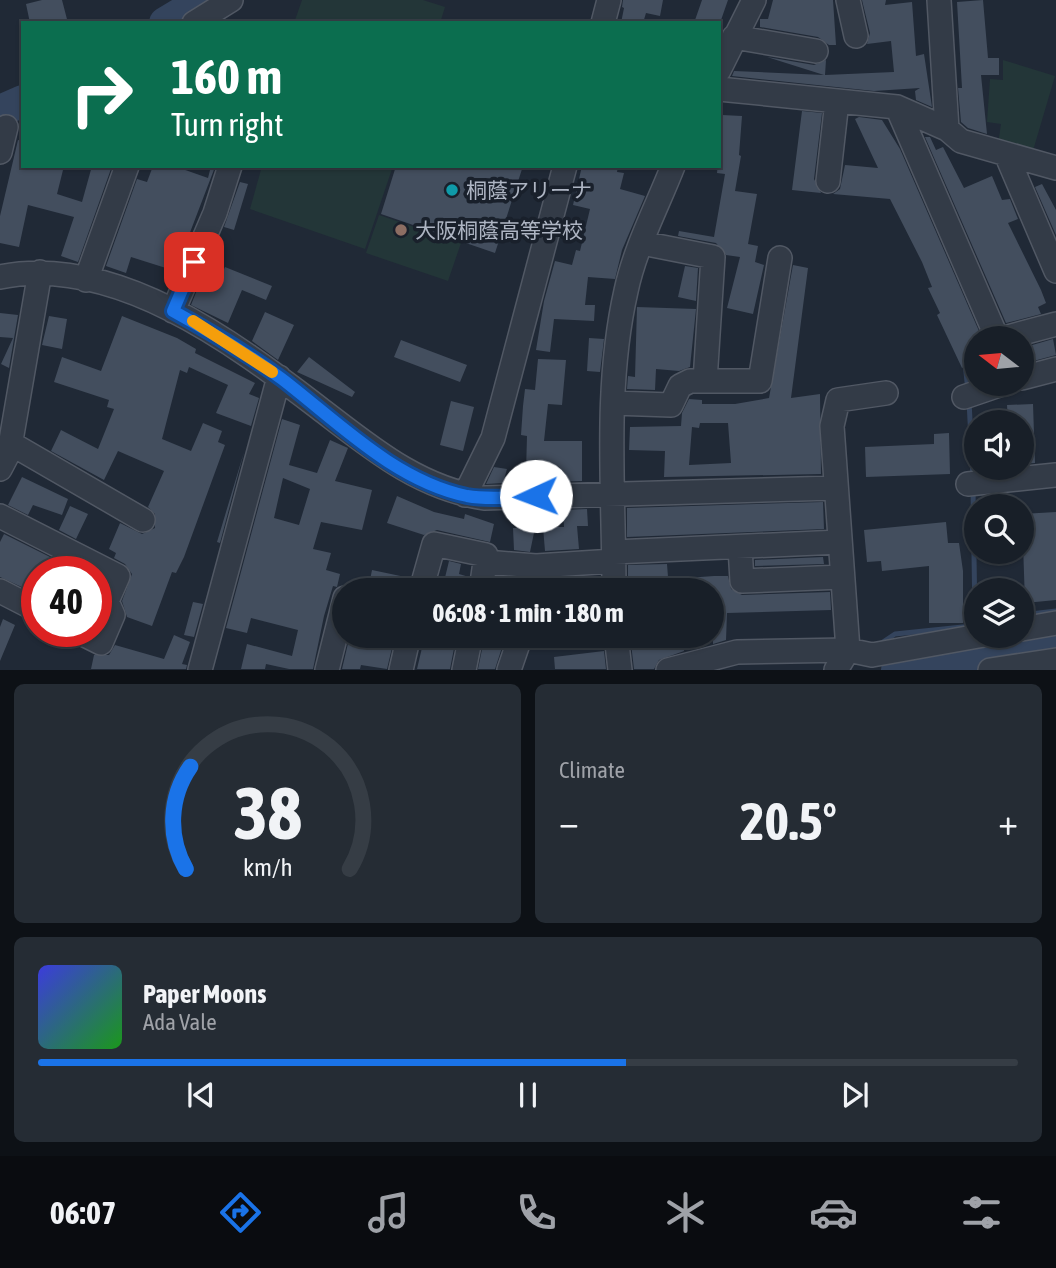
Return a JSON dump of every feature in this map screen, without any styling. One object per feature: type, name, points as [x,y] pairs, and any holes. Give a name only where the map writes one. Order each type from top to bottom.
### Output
[{"type":"street","points":[[197,21],[232,0]]},
{"type":"street","points":[[604,21],[609,0]]},
{"type":"street","points":[[721,66],[754,0]]},
{"type":"street","points":[[848,0],[856,36]]},
{"type":"street","points":[[939,0],[947,130]]},
{"type":"street","points":[[734,37],[816,51]]},
{"type":"street","points":[[721,89],[897,107],[947,130],[961,141],[1056,168]]},
{"type":"street","points":[[828,181],[837,101]]},
{"type":"street","points":[[897,107],[992,326]]},
{"type":"street","points":[[0,152],[10,126]]},
{"type":"street","points":[[1006,154],[1056,271]]},
{"type":"street","points":[[86,280],[126,168]]},
{"type":"street","points":[[173,311],[215,213],[229,168]]},
{"type":"street","points":[[465,495],[493,438],[564,168]]},
{"type":"street","points":[[614,578],[613,403],[616,351],[626,289],[672,168]]},
{"type":"street","points":[[642,243],[713,257],[705,381]]},
{"type":"street","points":[[613,403],[671,405],[680,386],[705,381],[760,381],[780,258]]},
{"type":"street","points":[[0,469],[10,443],[9,391],[40,272]]},
{"type":"street","points":[[0,277],[40,272],[86,280],[150,299],[208,330],[279,377],[395,466],[465,495],[484,498],[835,488]]},
{"type":"street","points":[[1034,330],[1056,324]]},
{"type":"street","points":[[1034,375],[1056,369]]},
{"type":"street","points":[[200,670],[279,377]]},
{"type":"street","points":[[859,652],[842,578],[832,426],[838,400],[886,393]]},
{"type":"street","points":[[10,443],[143,520]]},
{"type":"street","points":[[972,483],[1056,475]]},
{"type":"street","points":[[0,516],[79,556]]},
{"type":"street","points":[[486,562],[536,566],[614,556],[839,542]]},
{"type":"street","points":[[424,578],[434,544],[486,555],[483,578]]},
{"type":"street","points":[[740,547],[742,581],[842,578]]},
{"type":"street","points":[[534,578],[536,566]]},
{"type":"street","points":[[112,573],[118,576],[112,590]]},
{"type":"street","points":[[0,591],[21,602]]},
{"type":"street","points":[[1034,627],[1056,623]]},
{"type":"street","points":[[668,670],[737,652],[859,652],[964,638]]},
{"type":"street","points":[[327,670],[332,648]]},
{"type":"street","points":[[401,670],[406,648]]},
{"type":"street","points":[[464,670],[468,648]]},
{"type":"street","points":[[509,670],[517,648]]},
{"type":"street","points":[[617,648],[620,670]]},
{"type":"street","points":[[836,670],[859,652]]},
{"type":"street","points":[[990,670],[1056,660]]},
{"type":"shaded area","points":[[302,0],[423,0],[445,7],[441,21],[295,21]]},
{"type":"shaded area","points":[[1003,60],[1055,76],[1032,154],[998,144],[1001,124],[987,122],[990,79],[1003,80]]},
{"type":"shaded area","points":[[261,168],[392,168],[365,249],[250,209]]},
{"type":"shaded area","points":[[379,215],[461,243],[448,281],[366,253]]},
{"type":"building","points":[[42,0],[62,0],[67,21],[30,21],[26,4]]},
{"type":"building","points":[[623,0],[663,0],[660,16],[646,13],[644,21],[621,21]]},
{"type":"building","points":[[702,0],[728,0],[721,21],[695,21]]},
{"type":"building","points":[[773,0],[833,0],[836,45],[829,45],[818,37],[760,27],[760,19],[768,19]]},
{"type":"building","points":[[862,0],[886,0],[885,5],[912,2],[916,56],[924,54],[932,107],[916,100],[915,91],[920,88],[874,91],[732,76],[734,71],[824,75],[767,57],[814,65],[826,60],[825,75],[894,72],[891,41],[867,44],[870,33]]},
{"type":"building","points":[[983,0],[988,58],[999,58],[999,75],[981,75],[987,134],[968,128],[961,122],[958,88],[962,88],[957,2]]},
{"type":"building","points":[[802,111],[822,113],[814,179],[821,193],[792,190]]},
{"type":"building","points":[[722,115],[742,116],[741,156],[735,191],[757,194],[748,244],[758,246],[755,262],[764,265],[753,314],[727,308],[740,257],[726,255],[716,243],[678,236],[679,231],[714,237],[725,174],[717,173],[717,168],[721,168]]},
{"type":"building","points":[[859,117],[882,120],[900,149],[977,326],[964,326],[962,368],[937,315],[940,313],[928,288],[932,287],[922,262],[890,199],[833,194],[840,189],[845,165],[878,168],[855,119]]},
{"type":"building","points":[[925,137],[930,137],[936,150],[943,147],[964,188],[992,176],[1002,200],[1010,199],[1018,219],[1008,223],[1046,303],[1038,307],[1041,314],[1006,323]]},
{"type":"building","points":[[18,140],[21,141],[21,168],[64,168],[57,194],[82,202],[91,168],[111,168],[78,262],[61,256],[74,217],[28,205],[19,247],[0,243],[0,216]]},
{"type":"building","points":[[152,168],[180,168],[208,178],[210,168],[215,168],[181,256],[174,254],[169,269],[131,257],[126,273],[106,266],[137,179],[147,182]]},
{"type":"building","name":"桐蔭アリーナ","points":[[395,168],[522,168],[495,253],[381,214]]},
{"type":"building","points":[[582,168],[618,168],[617,172],[624,173],[620,189],[645,196],[622,250],[615,279],[588,277],[585,305],[595,305],[594,321],[554,319],[550,352],[536,350],[544,301],[555,261],[572,265],[576,250],[580,251],[590,209],[573,205]]},
{"type":"building","points":[[240,182],[248,184],[234,230],[224,227]]},
{"type":"building","points":[[1042,184],[1056,210],[1056,235],[1035,187]]},
{"type":"building","points":[[793,265],[808,268],[791,398],[820,394],[821,474],[664,477],[665,451],[629,450],[630,427],[681,426],[682,413],[689,399],[702,400],[702,404],[735,404],[769,398]],"holes":[[[700,423],[728,423],[731,463],[689,465],[692,427],[699,428]]]},
{"type":"building","points":[[685,266],[698,268],[696,301],[678,297]]},
{"type":"building","points":[[225,267],[272,286],[266,300],[242,290],[228,323],[191,305],[203,275],[218,282]]},
{"type":"building","points":[[637,307],[696,309],[690,367],[679,371],[656,369],[655,390],[627,389],[628,376],[635,377]]},
{"type":"building","points":[[265,312],[294,325],[278,360],[252,341]]},
{"type":"building","points":[[0,313],[18,315],[9,368],[1,364],[13,338],[0,337]]},
{"type":"building","points":[[49,316],[67,319],[62,349],[42,345]]},
{"type":"building","points":[[122,316],[177,338],[196,349],[195,353],[255,383],[249,394],[259,398],[251,426],[216,413],[228,385],[189,367],[187,373],[180,370],[162,439],[191,451],[203,423],[222,431],[218,442],[225,445],[184,557],[176,573],[172,572],[152,626],[127,617],[122,601],[132,574],[125,564],[114,558],[116,553],[109,549],[120,523],[142,534],[155,528],[155,514],[148,507],[164,471],[118,451],[104,480],[51,451],[61,430],[98,449],[114,409],[107,407],[109,400],[54,382],[62,357],[101,371]]},
{"type":"building","points":[[589,338],[604,339],[600,372],[587,371]]},
{"type":"building","points":[[1053,339],[1056,355],[1034,361],[1034,345]]},
{"type":"building","points":[[401,340],[467,365],[460,382],[394,357]]},
{"type":"building","points":[[309,357],[355,392],[352,397],[297,372]]},
{"type":"building","points":[[538,359],[566,360],[562,405],[548,404],[544,441],[582,441],[582,481],[512,483],[511,470],[526,472],[527,436],[521,435],[523,406],[525,389],[535,390]]},
{"type":"building","points":[[451,401],[474,407],[463,451],[440,445]]},
{"type":"building","points":[[1033,404],[1033,410],[1007,410],[1007,405]]},
{"type":"building","points":[[282,419],[300,425],[289,465],[317,473],[330,440],[348,448],[335,481],[372,490],[362,530],[321,522],[313,549],[331,553],[326,570],[340,574],[339,578],[332,578],[332,589],[313,669],[289,669],[266,664],[265,669],[241,669],[247,644],[292,656],[298,630],[251,618],[247,633],[226,628]],"holes":[[[283,478],[310,489],[299,525],[274,518]]]},
{"type":"building","points":[[949,433],[950,474],[866,477],[865,447],[934,444],[934,434]]},
{"type":"building","points":[[244,452],[220,543],[217,542]]},
{"type":"building","points":[[494,467],[507,469],[503,483],[486,484]]},
{"type":"building","points":[[22,477],[68,499],[62,515],[33,505],[28,515],[8,505]]},
{"type":"building","points":[[397,496],[434,512],[464,519],[465,514],[494,524],[490,542],[437,530],[424,535],[387,523]]},
{"type":"building","points":[[823,502],[824,529],[627,537],[627,508]]},
{"type":"building","points":[[70,506],[88,514],[76,539],[59,530]]},
{"type":"building","points":[[587,509],[588,526],[577,526],[579,549],[545,551],[543,527],[564,527],[563,510]]},
{"type":"building","points":[[1056,512],[1056,600],[1034,602],[1034,578],[1024,578],[1024,564],[1034,564],[1034,513]]},
{"type":"building","points":[[946,522],[948,543],[959,543],[963,571],[963,623],[929,623],[929,566],[882,571],[881,561],[867,562],[864,530]]},
{"type":"building","points":[[513,528],[535,528],[530,552],[514,550]]},
{"type":"building","points":[[4,534],[48,556],[21,556],[21,587],[0,577],[0,542]]},
{"type":"building","points":[[823,557],[824,564],[755,566],[755,560]]},
{"type":"building","points":[[449,561],[461,564],[459,574],[469,577],[469,578],[445,578]]},
{"type":"building","points":[[667,564],[668,578],[628,578],[628,565]]},
{"type":"building","points":[[372,570],[410,578],[370,578]]},
{"type":"building","points":[[600,576],[600,578],[565,578]]},
{"type":"building","points":[[728,576],[731,589],[742,595],[830,592],[831,610],[727,613],[724,641],[724,578],[687,578]]},
{"type":"building","points":[[193,602],[203,604],[194,637],[184,635]]},
{"type":"building","points":[[3,619],[15,625],[0,661],[0,627]]},
{"type":"building","points":[[174,635],[190,642],[182,664],[187,665],[186,669],[91,669],[94,655],[109,655],[115,645],[164,659]]},
{"type":"building","points":[[347,648],[392,648],[387,669],[361,665],[360,669],[342,669]]},
{"type":"building","points":[[422,648],[454,648],[450,669],[417,669]]},
{"type":"building","points":[[482,648],[502,648],[495,669],[478,669]]},
{"type":"building","points":[[632,648],[684,648],[684,651],[659,660],[654,669],[634,669]]},
{"type":"building","points":[[604,651],[606,669],[555,669],[554,657]]},
{"type":"waterway","points":[[168,21],[203,0]]},
{"type":"waterway","points":[[0,111],[21,102]]},
{"type":"waterway","points":[[969,401],[969,410]]},
{"type":"waterway","points":[[973,488],[974,578]]},
{"type":"waterway","points":[[1034,614],[1056,611]]},
{"type":"waterway","points":[[880,644],[895,634],[964,627]]},
{"type":"waterway","points":[[897,670],[1056,645]]},
{"type":"slow traffic","points":[[193,321],[272,372]]},
{"type":"place","name":"桐蔭アリーナ","points":[[452,190]]},
{"type":"place","name":"大阪桐蔭高等学校","points":[[401,230]]},
{"type":"route","points":[[194,262],[173,311],[208,330],[279,377],[395,466],[418,478],[465,495],[484,498],[536,496]]}]
